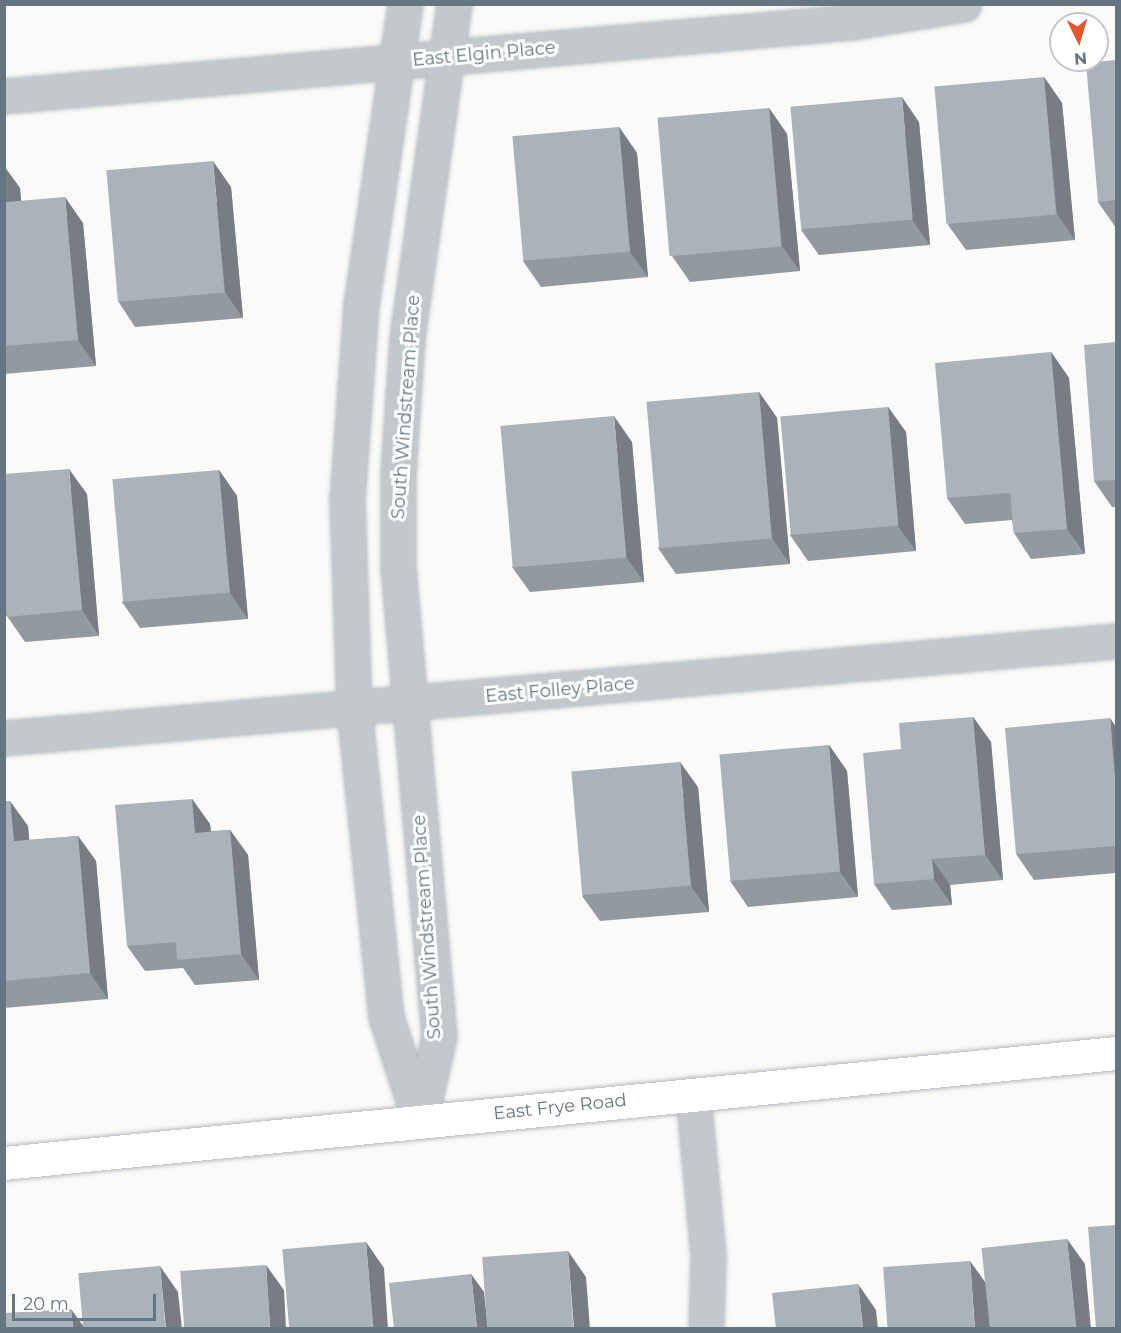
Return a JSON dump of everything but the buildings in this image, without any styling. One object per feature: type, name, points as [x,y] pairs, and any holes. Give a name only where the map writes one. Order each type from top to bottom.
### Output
[{"type":"street","points":[[405,4],[350,408],[347,500],[354,708],[389,1040],[420,1121]]},
{"type":"street","name":"South Windstream Place","points":[[420,1121],[439,1036],[408,703],[398,473],[407,338],[454,4]]},
{"type":"street","name":"East Elgin Place","points":[[4,96],[852,22],[964,4]]},
{"type":"street","name":"East Folley Place","points":[[4,738],[1116,641]]},
{"type":"street","name":"East Frye Road","points":[[4,1163],[1116,1053]]},
{"type":"street","points":[[693,1094],[708,1256],[706,1329]]}]
